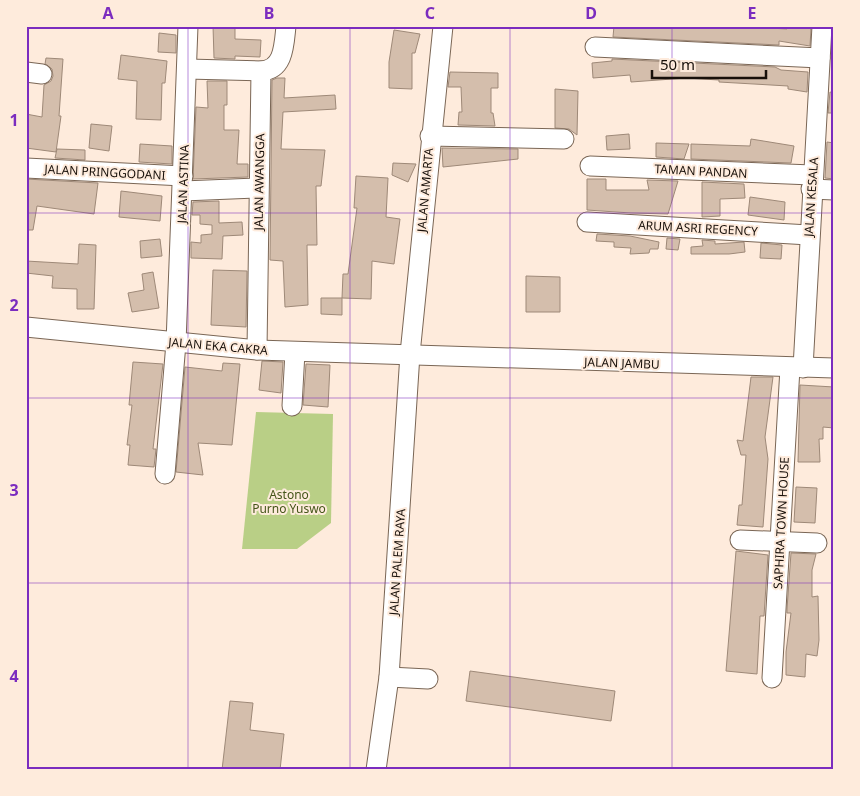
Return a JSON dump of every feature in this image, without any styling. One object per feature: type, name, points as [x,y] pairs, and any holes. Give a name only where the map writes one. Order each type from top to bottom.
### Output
[{"type":"street","name":"JALAN ASTINA","points":[[165,474],[176,343],[188,26]]},
{"type":"street","points":[[187,69],[271,71],[281,57],[286,26]]},
{"type":"street","name":"JALAN AMARTA","points":[[410,354],[430,136],[443,26]]},
{"type":"street","name":"JALAN KESALA","points":[[796,368],[809,235],[812,182],[825,116],[820,58],[822,26]]},
{"type":"street","points":[[595,47],[820,58]]},
{"type":"street","name":"JALAN AWANGGA","points":[[257,350],[261,71]]},
{"type":"street","points":[[430,136],[564,139]]},
{"type":"street","name":"TAMAN PANDAN","points":[[590,166],[812,182],[834,190]]},
{"type":"street","name":"JALAN PRINGGODANI","points":[[26,168],[183,184],[258,188]]},
{"type":"street","name":"ARUM ASRI REGENCY","points":[[587,222],[809,235]]},
{"type":"street","name":"JALAN EKA CAKRA","points":[[26,327],[257,350],[410,354]]},
{"type":"street","points":[[292,406],[295,352]]},
{"type":"street","name":"JALAN JAMBU","points":[[410,354],[572,362],[834,368]]},
{"type":"street","name":"JALAN PALEM RAYA","points":[[376,770],[389,677],[410,354]]},
{"type":"street","name":"SAPHIRA TOWN HOUSE","points":[[772,678],[780,542],[796,368]]},
{"type":"street","points":[[740,540],[817,543]]},
{"type":"street","points":[[389,677],[428,679]]},
{"type":"green space","name":"Astono Purno Yuswo","points":[[256,412],[333,414],[331,523],[297,549],[242,549]]},
{"type":"building","points":[[213,26],[235,26],[235,39],[261,40],[260,57],[235,56],[235,59],[214,58]]},
{"type":"building","points":[[614,26],[733,26],[787,29],[787,26],[802,26],[811,29],[810,46],[779,41],[779,45],[613,37]]},
{"type":"building","points":[[394,30],[420,34],[415,53],[412,53],[412,89],[389,88],[389,62]]},
{"type":"building","points":[[159,33],[176,35],[176,53],[158,52]]},
{"type":"building","points":[[121,55],[167,61],[165,83],[162,83],[161,120],[136,119],[137,81],[118,79]]},
{"type":"building","points":[[46,58],[63,59],[59,116],[61,116],[56,152],[26,148],[26,114],[42,117],[44,85],[51,81],[53,76],[52,69],[45,64]]},
{"type":"building","points":[[612,59],[775,67],[781,70],[808,72],[807,92],[788,89],[788,86],[719,82],[719,80],[686,78],[631,82],[630,75],[593,78],[592,63],[612,61]]},
{"type":"building","points":[[450,72],[498,73],[498,88],[491,88],[491,113],[493,113],[495,126],[458,125],[459,112],[462,112],[461,87],[448,87]]},
{"type":"building","points":[[285,78],[284,98],[335,95],[336,109],[283,112],[281,149],[325,150],[321,186],[316,186],[317,245],[307,245],[308,305],[285,307],[283,261],[270,260],[272,80]]},
{"type":"building","points":[[207,81],[227,81],[227,105],[224,105],[224,130],[239,130],[237,164],[248,164],[248,177],[193,179],[196,107],[208,108]]},
{"type":"building","points":[[555,89],[578,91],[577,135],[569,129],[555,128]]},
{"type":"building","points":[[830,92],[834,93],[834,113],[828,113]]},
{"type":"building","points":[[91,124],[112,126],[109,151],[89,148]]},
{"type":"building","points":[[629,134],[630,149],[607,150],[606,136]]},
{"type":"building","points":[[751,139],[794,146],[791,163],[691,159],[691,144],[750,146]]},
{"type":"building","points":[[827,142],[834,143],[834,179],[825,178]]},
{"type":"building","points":[[656,143],[689,144],[684,159],[656,157]]},
{"type":"building","points":[[140,144],[172,146],[172,164],[139,162]]},
{"type":"building","points":[[442,148],[518,149],[518,159],[443,167]]},
{"type":"building","points":[[57,149],[85,150],[85,160],[55,158]]},
{"type":"building","points":[[393,163],[416,164],[408,182],[392,175]]},
{"type":"building","points":[[356,176],[388,178],[386,217],[400,219],[394,264],[372,261],[371,299],[342,298],[343,274],[348,274],[357,208],[354,208]]},
{"type":"building","points":[[26,179],[98,183],[94,214],[37,206],[33,230],[26,230]]},
{"type":"building","points":[[587,179],[606,179],[606,190],[649,190],[647,180],[678,181],[668,214],[587,210]]},
{"type":"building","points":[[702,182],[744,184],[745,198],[720,199],[720,216],[702,217]]},
{"type":"building","points":[[121,191],[162,196],[160,221],[119,217]]},
{"type":"building","points":[[750,197],[785,202],[784,220],[748,215]]},
{"type":"building","points":[[219,201],[219,223],[242,222],[243,235],[223,236],[222,259],[191,258],[191,242],[201,243],[201,235],[212,234],[212,225],[200,224],[200,215],[192,215],[193,202]]},
{"type":"building","points":[[597,234],[630,236],[659,242],[658,249],[650,249],[649,253],[630,254],[631,248],[614,247],[614,242],[596,241]]},
{"type":"building","points":[[667,238],[680,239],[678,250],[666,249]]},
{"type":"building","points":[[160,239],[162,256],[141,258],[140,241]]},
{"type":"building","points":[[702,240],[715,241],[715,244],[744,242],[745,252],[691,254],[691,247],[703,246]]},
{"type":"building","points":[[761,243],[782,245],[781,259],[760,258]]},
{"type":"building","points":[[79,244],[96,245],[94,309],[77,309],[77,289],[52,288],[53,276],[26,273],[26,261],[78,264]]},
{"type":"building","points":[[213,270],[247,271],[246,327],[211,325]]},
{"type":"building","points":[[153,272],[159,308],[132,312],[128,293],[144,290],[142,274]]},
{"type":"building","points":[[526,276],[560,277],[560,312],[526,312]]},
{"type":"building","points":[[321,298],[342,298],[342,315],[321,314]]},
{"type":"building","points":[[262,361],[283,362],[281,393],[259,390]]},
{"type":"building","points":[[133,362],[163,364],[153,449],[156,449],[154,467],[128,465],[130,445],[127,445],[132,405],[129,405]]},
{"type":"building","points":[[223,363],[240,364],[232,445],[198,443],[203,475],[176,472],[185,367],[222,371]]},
{"type":"building","points":[[306,364],[330,365],[328,407],[303,405]]},
{"type":"building","points":[[751,377],[773,377],[765,437],[768,459],[763,527],[737,525],[739,505],[742,505],[746,455],[741,455],[737,440],[743,441]]},
{"type":"building","points":[[800,385],[834,387],[834,428],[823,427],[823,439],[819,439],[820,462],[798,462]]},
{"type":"building","points":[[796,487],[817,488],[815,523],[794,522]]},
{"type":"building","points":[[736,551],[768,555],[764,616],[760,616],[757,674],[726,671]]},
{"type":"building","points":[[791,553],[816,554],[812,570],[812,597],[818,596],[819,640],[817,656],[806,654],[805,677],[786,675],[786,652],[791,613],[787,613],[787,609]]},
{"type":"building","points":[[470,671],[615,691],[611,721],[466,701]]},
{"type":"building","points":[[230,701],[253,703],[250,730],[284,734],[280,770],[222,770]]}]
